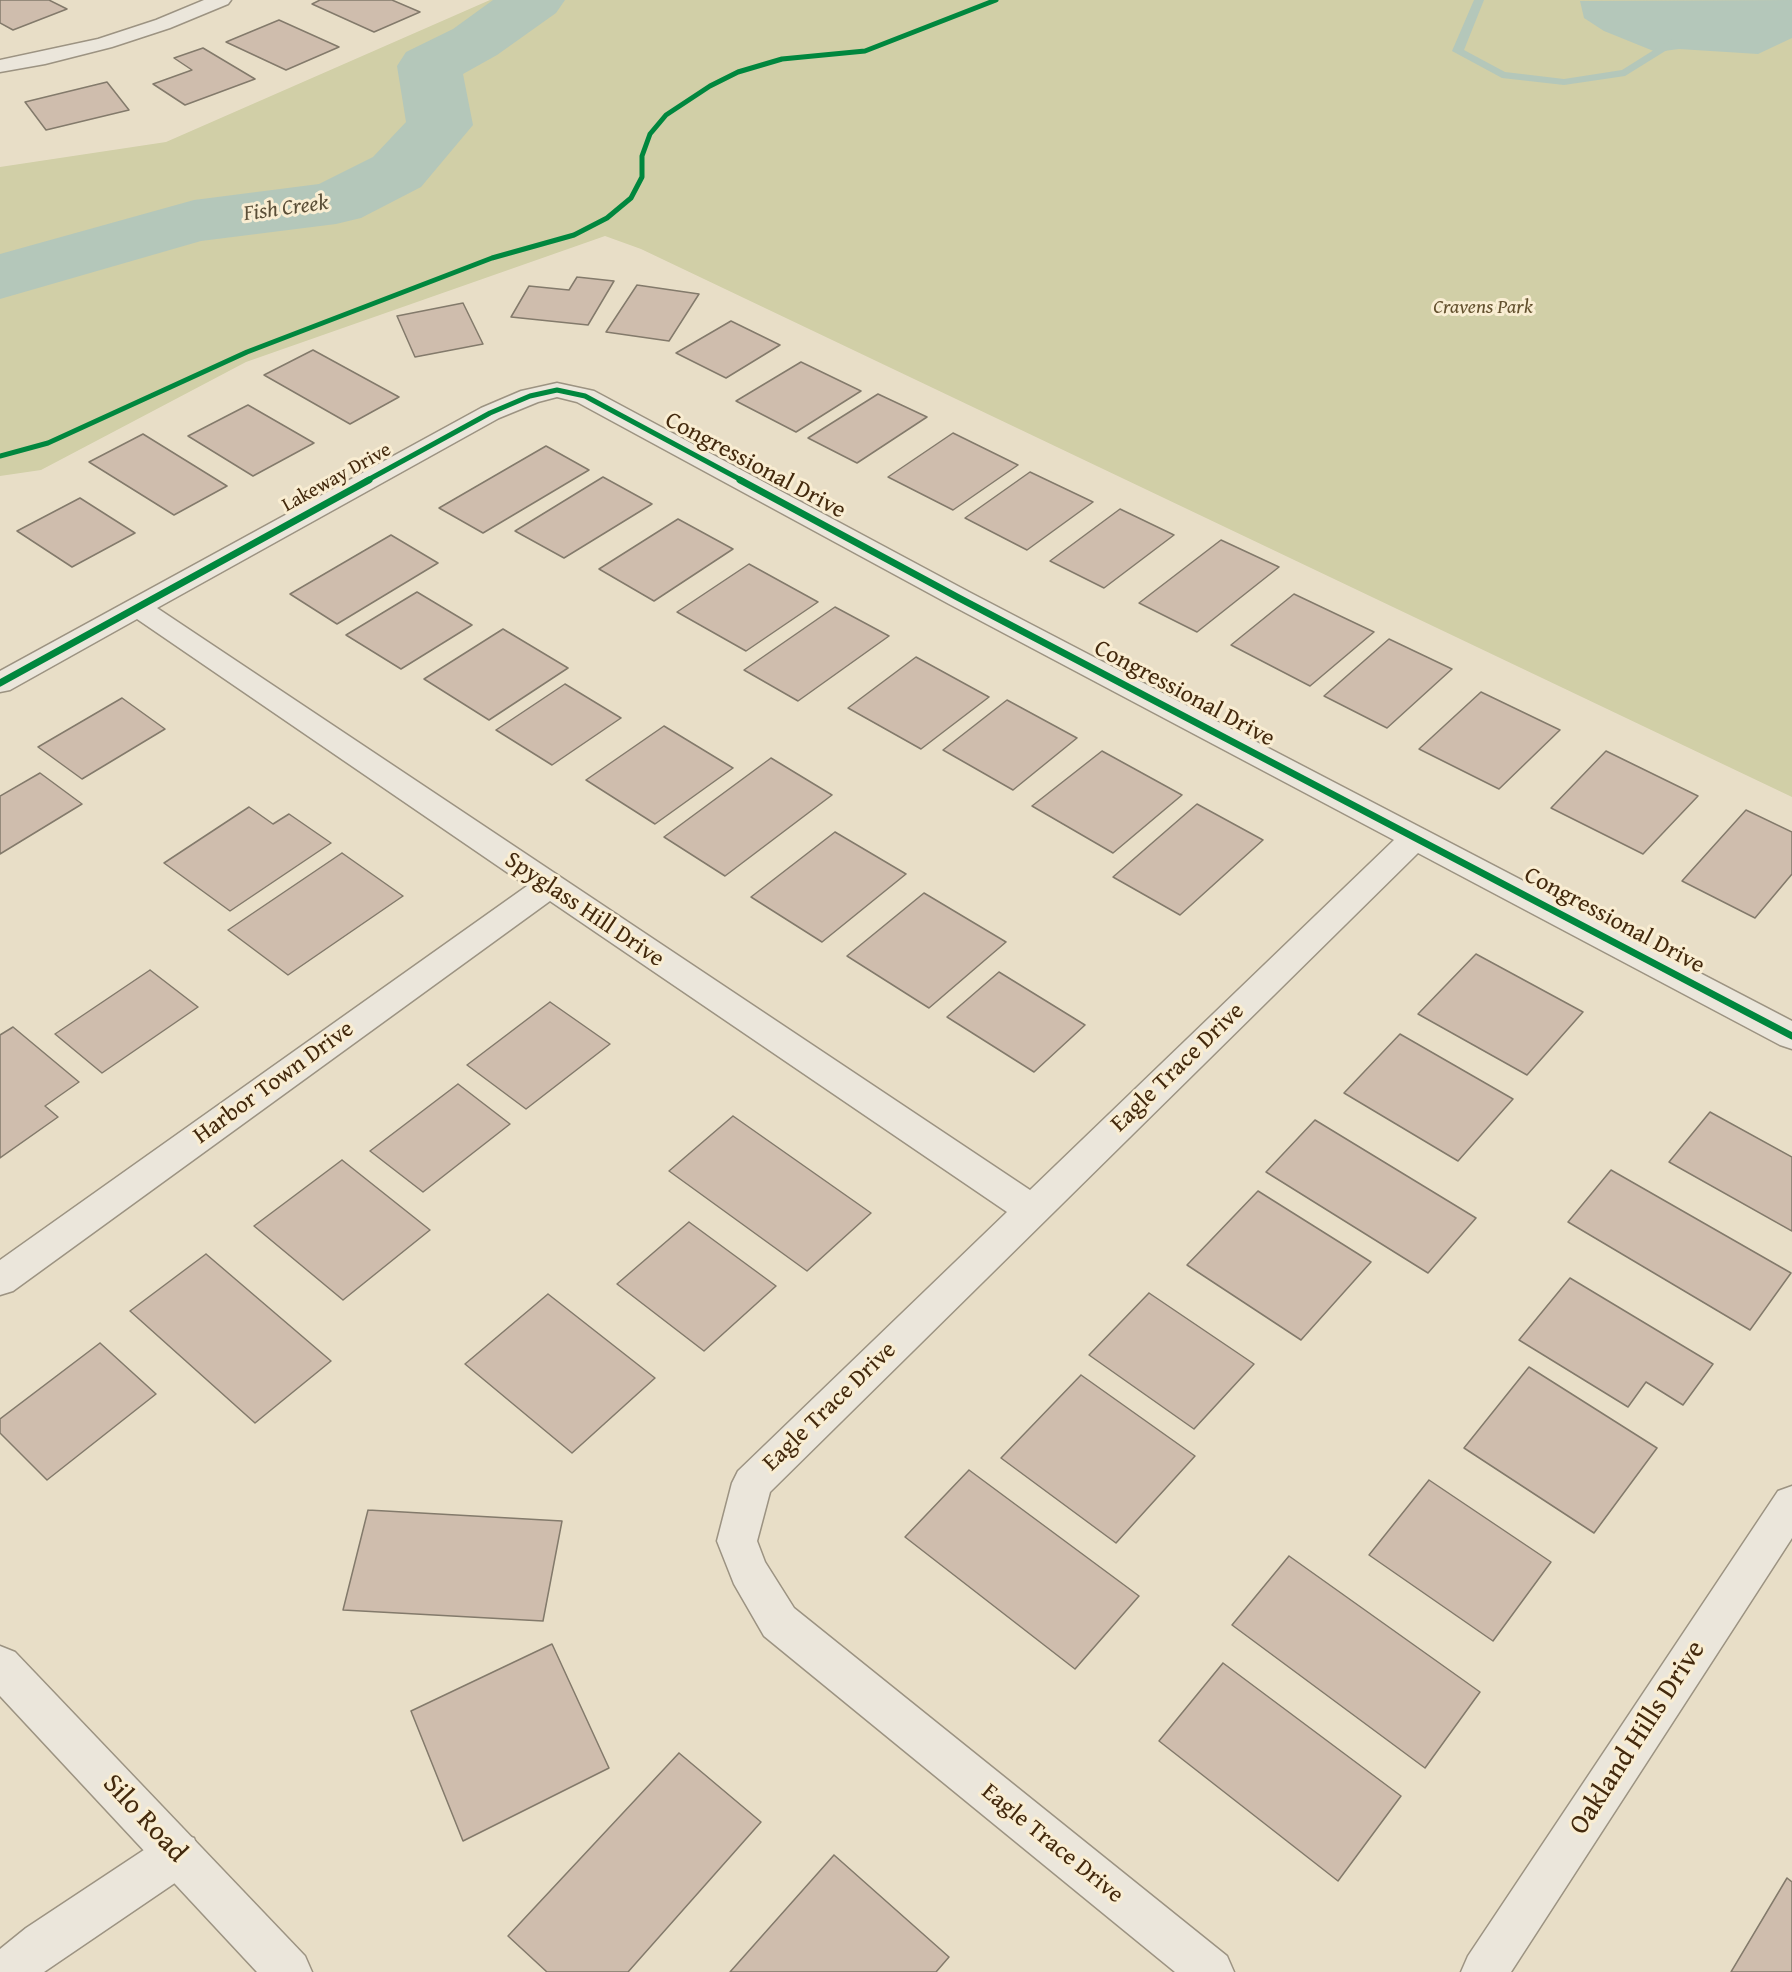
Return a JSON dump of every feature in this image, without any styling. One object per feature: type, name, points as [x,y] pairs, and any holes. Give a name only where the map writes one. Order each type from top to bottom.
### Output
[{"type":"street","points":[[0,66],[45,58],[105,43],[163,24],[221,0]]},
{"type":"street","name":"Lakeway Drive","points":[[0,683],[490,413],[530,396],[558,390]]},
{"type":"street","name":"Congressional Drive","points":[[558,390],[585,396],[959,598],[1792,1036]]},
{"type":"street","name":"Spyglass Hill Drive","points":[[138,607],[1032,1210]]},
{"type":"street","name":"Eagle Trace Drive","points":[[1211,1972],[779,1622],[748,1571],[737,1541],[752,1483],[1415,838]]},
{"type":"street","name":"Harbor Town Drive","points":[[0,1280],[549,886]]},
{"type":"street","name":"Oakland Hills Drive","points":[[1484,1972],[1792,1504]]},
{"type":"street","name":"Silo Road","points":[[0,1666],[289,1972]]},
{"type":"street","points":[[8,1972],[42,1944],[178,1854]]},
{"type":"green space","name":"Cravens Park","points":[[490,0],[1792,0],[1792,797],[641,249],[605,236],[246,362],[41,470],[0,476],[0,167],[166,142]]},
{"type":"shaded area","points":[[1792,0],[1792,38],[1758,54],[1679,49],[1656,52],[1604,31],[1584,18],[1580,1]]},
{"type":"building","points":[[0,0],[49,0],[67,9],[13,30],[0,23]]},
{"type":"building","points":[[320,0],[392,0],[420,12],[374,32],[312,4]]},
{"type":"building","points":[[279,20],[339,47],[286,70],[226,42]]},
{"type":"building","points":[[203,48],[255,79],[185,105],[153,84],[192,70],[174,58]]},
{"type":"building","points":[[107,82],[129,110],[46,130],[25,102]]},
{"type":"building","points":[[577,277],[614,281],[588,325],[511,317],[529,286],[569,290]]},
{"type":"building","points":[[637,285],[699,294],[669,341],[606,332]]},
{"type":"building","points":[[463,303],[483,344],[415,357],[397,316]]},
{"type":"building","points":[[731,321],[780,345],[726,378],[676,353]]},
{"type":"building","points":[[313,350],[399,397],[350,424],[264,375]]},
{"type":"building","points":[[801,362],[861,391],[796,432],[736,401]]},
{"type":"building","points":[[878,394],[927,417],[857,463],[808,438]]},
{"type":"building","points":[[248,405],[314,443],[253,476],[188,436]]},
{"type":"building","points":[[953,433],[1018,465],[953,510],[888,477]]},
{"type":"building","points":[[143,434],[227,486],[174,515],[89,462]]},
{"type":"building","points":[[546,446],[589,470],[483,533],[439,508]]},
{"type":"building","points":[[1030,472],[1093,502],[1027,550],[965,518]]},
{"type":"building","points":[[603,477],[652,504],[564,558],[515,531]]},
{"type":"building","points":[[80,498],[135,533],[72,567],[17,531]]},
{"type":"building","points":[[1120,509],[1174,535],[1104,588],[1050,561]]},
{"type":"building","points":[[678,519],[733,549],[654,601],[599,569]]},
{"type":"building","points":[[391,535],[438,563],[337,624],[290,594]]},
{"type":"building","points":[[1221,540],[1279,567],[1197,632],[1139,603]]},
{"type":"building","points":[[749,564],[818,602],[746,651],[677,612]]},
{"type":"building","points":[[417,592],[472,625],[401,669],[346,635]]},
{"type":"building","points":[[1294,594],[1374,632],[1310,686],[1231,645]]},
{"type":"building","points":[[835,607],[889,636],[798,701],[744,670]]},
{"type":"building","points":[[503,629],[568,668],[489,720],[424,679]]},
{"type":"building","points":[[1389,639],[1452,669],[1387,728],[1324,696]]},
{"type":"building","points":[[916,657],[989,697],[921,749],[848,708]]},
{"type":"building","points":[[565,684],[621,718],[552,765],[496,730]]},
{"type":"building","points":[[1481,692],[1560,730],[1499,789],[1419,749]]},
{"type":"building","points":[[122,698],[165,729],[82,779],[38,747]]},
{"type":"building","points":[[1007,700],[1077,738],[1013,790],[943,750]]},
{"type":"building","points":[[664,726],[733,768],[655,824],[586,780]]},
{"type":"building","points":[[1102,751],[1182,795],[1113,853],[1032,806]]},
{"type":"building","points":[[1606,751],[1698,796],[1643,854],[1551,808]]},
{"type":"building","points":[[771,758],[832,795],[725,876],[664,837]]},
{"type":"building","points":[[40,773],[82,804],[0,854],[0,796]]},
{"type":"building","points":[[1197,804],[1263,840],[1180,915],[1113,877]]},
{"type":"building","points":[[249,807],[273,824],[289,814],[331,843],[230,911],[164,863]]},
{"type":"building","points":[[1746,810],[1792,832],[1792,874],[1755,918],[1682,881]]},
{"type":"building","points":[[835,832],[906,874],[822,942],[751,897]]},
{"type":"building","points":[[342,853],[403,896],[288,975],[228,930]]},
{"type":"building","points":[[924,893],[1006,942],[929,1008],[847,956]]},
{"type":"building","points":[[1476,954],[1583,1012],[1527,1075],[1418,1014]]},
{"type":"building","points":[[150,970],[198,1007],[102,1073],[55,1034]]},
{"type":"building","points":[[999,972],[1085,1025],[1034,1072],[947,1017]]},
{"type":"building","points":[[550,1002],[610,1044],[526,1109],[467,1065]]},
{"type":"building","points":[[13,1027],[79,1082],[45,1106],[58,1117],[0,1158],[0,1035]]},
{"type":"building","points":[[1400,1034],[1513,1099],[1458,1161],[1344,1093]]},
{"type":"building","points":[[458,1084],[510,1124],[423,1192],[370,1151]]},
{"type":"building","points":[[1710,1112],[1792,1157],[1792,1231],[1669,1162]]},
{"type":"building","points":[[733,1116],[871,1213],[807,1271],[669,1171]]},
{"type":"building","points":[[1315,1120],[1476,1218],[1428,1273],[1266,1172]]},
{"type":"building","points":[[342,1160],[430,1230],[343,1300],[254,1226]]},
{"type":"building","points":[[1611,1170],[1791,1273],[1750,1330],[1568,1222]]},
{"type":"building","points":[[1258,1191],[1371,1262],[1301,1340],[1187,1265]]},
{"type":"building","points":[[689,1222],[776,1286],[704,1351],[617,1284]]},
{"type":"building","points":[[206,1254],[331,1361],[255,1423],[130,1311]]},
{"type":"building","points":[[1570,1278],[1713,1364],[1683,1405],[1646,1382],[1628,1407],[1519,1340]]},
{"type":"building","points":[[1149,1293],[1254,1364],[1194,1429],[1089,1355]]},
{"type":"building","points":[[548,1294],[655,1378],[572,1453],[465,1364]]},
{"type":"building","points":[[100,1343],[156,1394],[47,1480],[0,1433],[0,1419]]},
{"type":"building","points":[[1529,1367],[1657,1448],[1594,1533],[1464,1448]]},
{"type":"building","points":[[1081,1375],[1195,1456],[1116,1543],[1001,1458]]},
{"type":"building","points":[[969,1470],[1139,1596],[1075,1669],[905,1537]]},
{"type":"building","points":[[1429,1480],[1551,1562],[1493,1641],[1369,1555]]},
{"type":"building","points":[[368,1510],[562,1521],[543,1621],[343,1610]]},
{"type":"building","points":[[1289,1556],[1480,1692],[1425,1768],[1232,1625]]},
{"type":"building","points":[[552,1644],[609,1768],[463,1841],[411,1711]]},
{"type":"building","points":[[1223,1663],[1401,1796],[1338,1881],[1159,1741]]},
{"type":"building","points":[[679,1753],[761,1822],[628,1972],[547,1972],[508,1936]]},
{"type":"building","points":[[834,1855],[949,1957],[936,1972],[730,1972]]},
{"type":"building","points":[[1787,1878],[1792,1882],[1792,1972],[1731,1972]]},
{"type":"waterway","name":"Fish Creek","points":[[0,277],[194,221],[336,203],[397,172],[440,125],[429,66],[475,42],[534,0]]},
{"type":"waterway","points":[[1479,0],[1458,51],[1502,75],[1564,82],[1625,73],[1677,40]]},
{"type":"cycle path","points":[[0,456],[48,443],[247,352],[492,258],[574,235],[607,218],[631,198],[642,177],[642,156],[650,134],[666,115],[710,86],[738,72],[782,59],[865,51],[996,0]]},
{"type":"cycle path","points":[[0,683],[490,413],[530,396],[557,390],[585,396],[959,598],[1792,1036]]}]
